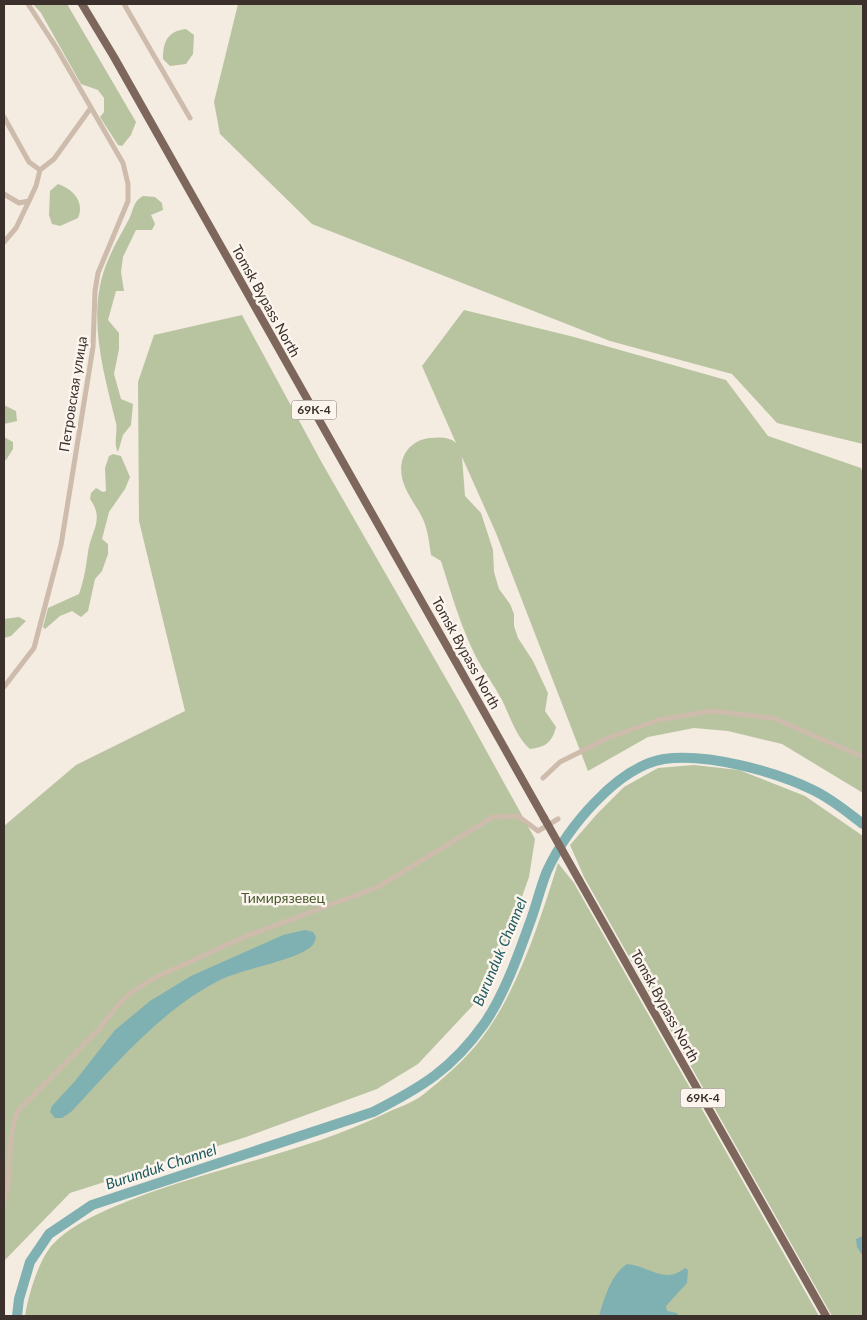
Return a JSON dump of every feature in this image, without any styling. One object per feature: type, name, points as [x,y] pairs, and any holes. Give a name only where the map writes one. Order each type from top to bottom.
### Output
[{"type":"main road","name":"Tomsk Bypass North","points":[[82,4],[114,57],[826,1316]]},
{"type":"street","name":"Петровская улица","points":[[4,687],[34,648],[61,545],[93,347],[94,291],[103,256],[128,200],[128,184],[122,163],[56,46],[28,4]]},
{"type":"street","points":[[124,4],[190,118]]},
{"type":"street","points":[[4,242],[16,228],[36,186],[40,170],[54,159],[90,109]]},
{"type":"street","points":[[4,117],[29,162],[40,170]]},
{"type":"street","points":[[4,194],[19,203],[29,201]]},
{"type":"street","points":[[543,778],[560,762],[608,738],[658,720],[712,711],[773,718],[863,757]]},
{"type":"street","points":[[4,1202],[10,1184],[12,1124],[18,1111],[99,1029],[116,1006],[130,993],[154,978],[244,936],[378,886],[493,817],[518,816],[538,831],[558,819]]},
{"type":"green space","points":[[33,4],[67,4],[136,122],[131,135],[122,146],[118,145],[100,117],[104,112],[104,98],[98,90],[81,84],[41,13]]},
{"type":"green space","points":[[238,4],[863,4],[863,444],[777,423],[732,374],[610,341],[312,224],[220,134],[214,102]]},
{"type":"green space","points":[[186,29],[194,35],[193,54],[186,64],[170,66],[163,59],[166,42],[175,32]]},
{"type":"green space","points":[[58,184],[73,193],[80,207],[78,218],[60,226],[52,224],[49,215],[50,191]]},
{"type":"green space","points":[[143,196],[155,197],[162,203],[163,210],[151,215],[155,224],[152,230],[136,230],[123,257],[121,272],[124,291],[116,291],[108,320],[119,333],[119,349],[114,374],[121,399],[133,404],[131,425],[123,435],[118,452],[116,445],[116,423],[106,382],[99,340],[98,298],[102,278],[111,253],[135,204]]},
{"type":"green space","points":[[464,310],[574,337],[726,380],[768,436],[861,468],[863,474],[863,793],[782,744],[728,731],[694,728],[648,737],[588,771],[496,533],[462,457],[465,496],[481,513],[493,550],[494,572],[499,589],[510,604],[514,614],[514,626],[518,638],[533,661],[548,693],[545,711],[556,727],[550,740],[544,745],[530,749],[525,744],[471,646],[441,561],[431,555],[424,522],[402,478],[401,470],[404,455],[414,444],[430,438],[448,439],[456,443],[422,366]]},
{"type":"green space","name":"Тимирязевец","points":[[242,315],[322,463],[460,703],[535,839],[529,877],[507,939],[477,1001],[418,1064],[377,1089],[246,1137],[70,1193],[4,1261],[4,826],[76,765],[185,711],[139,521],[138,382],[154,335]]},
{"type":"green space","points":[[4,405],[16,411],[17,421],[4,424]]},
{"type":"green space","points":[[4,437],[13,442],[13,449],[6,460],[4,460]]},
{"type":"green space","points":[[113,454],[121,456],[130,477],[125,489],[109,512],[102,539],[108,544],[108,554],[102,571],[95,579],[88,611],[81,617],[72,611],[60,616],[45,629],[43,627],[48,608],[79,594],[97,519],[90,499],[91,493],[96,488],[103,492],[106,491],[105,468],[109,456]]},
{"type":"green space","points":[[19,617],[26,621],[11,636],[4,638],[4,619]]},
{"type":"green space","points":[[694,765],[739,770],[805,796],[863,836],[863,1316],[832,1316],[584,877],[570,845],[624,787],[658,768]]},
{"type":"green space","points":[[558,863],[574,883],[819,1316],[25,1316],[39,1267],[49,1250],[62,1236],[91,1217],[164,1188],[291,1150],[354,1128],[424,1094],[462,1061],[481,1039],[506,1000],[536,931]]},
{"type":"water","points":[[305,930],[313,932],[316,937],[311,947],[292,957],[229,976],[197,994],[157,1023],[71,1112],[62,1118],[55,1118],[50,1112],[52,1106],[75,1081],[115,1030],[150,1001],[191,976],[283,935]]},
{"type":"water","points":[[863,1236],[863,1256],[857,1247],[856,1239]]},
{"type":"water","points":[[627,1264],[663,1275],[677,1273],[685,1268],[688,1270],[687,1283],[666,1306],[667,1311],[677,1313],[679,1316],[599,1316],[612,1280],[621,1268]]},
{"type":"waterway","name":"Burunduk Channel","points":[[17,1316],[19,1299],[30,1262],[49,1234],[92,1205],[373,1112],[407,1094],[448,1065],[472,1040],[484,1024],[504,989],[547,871],[567,837],[595,803],[628,774],[646,764],[664,759],[700,759],[740,765],[779,776],[813,790],[863,824]]}]
